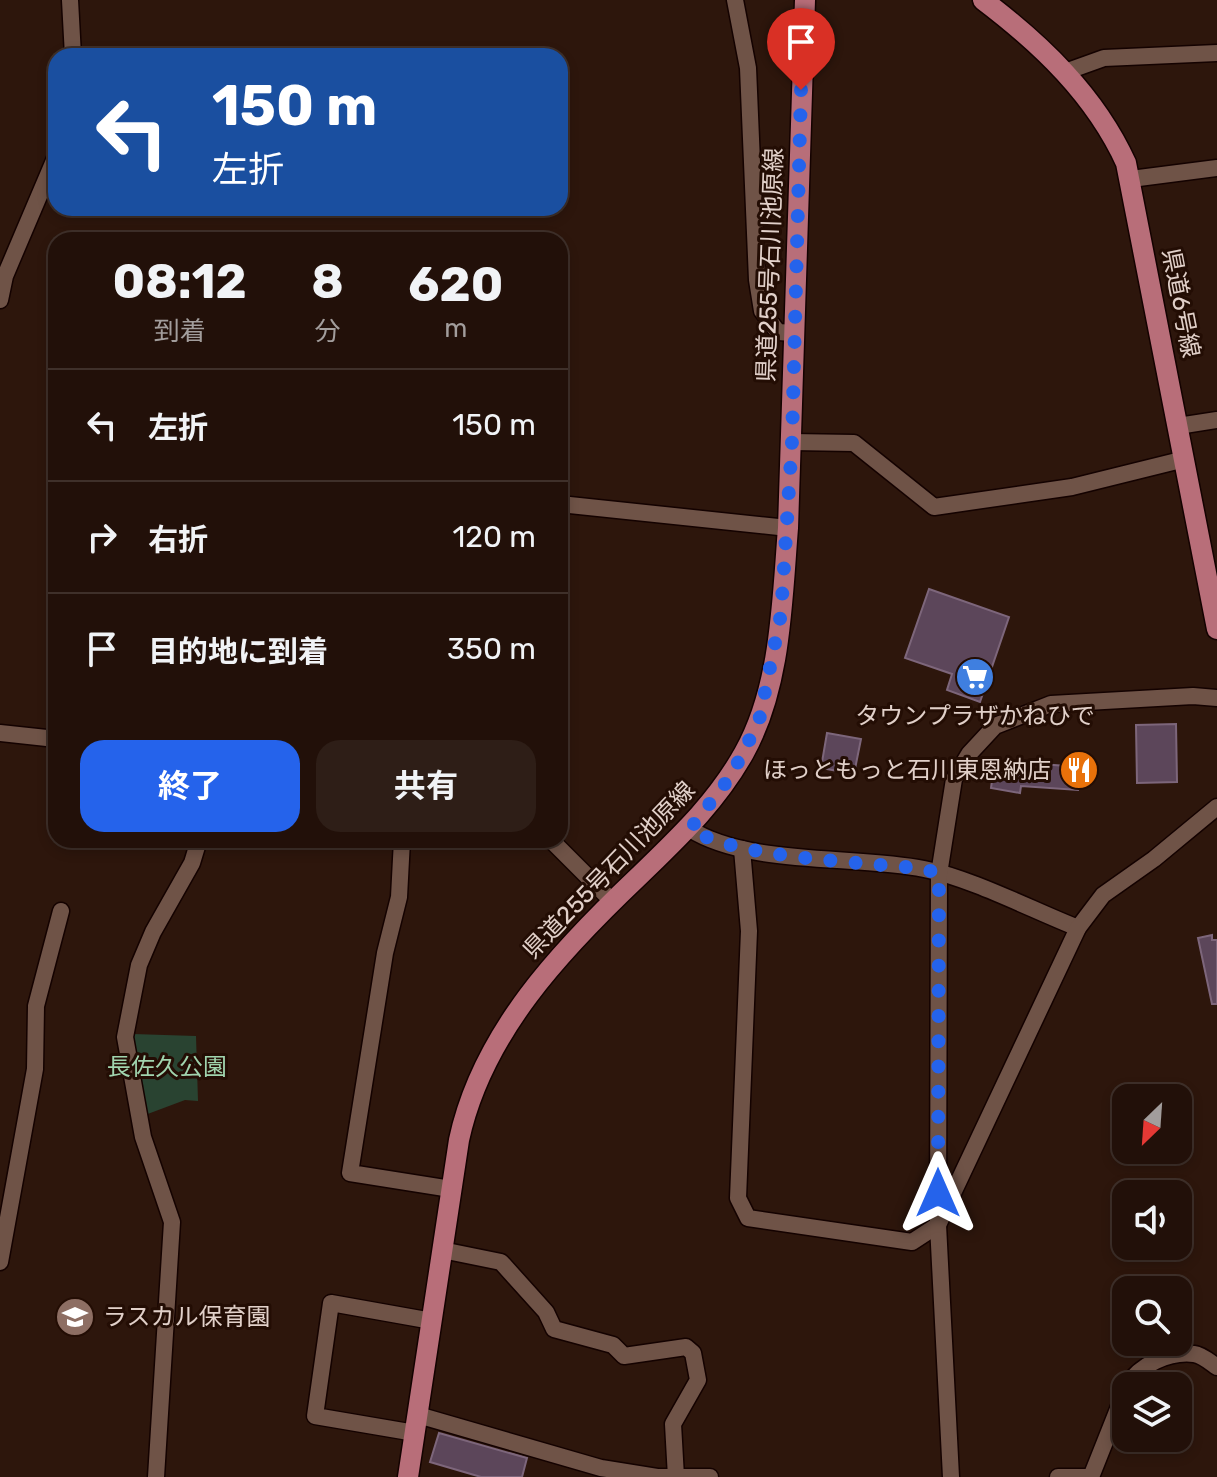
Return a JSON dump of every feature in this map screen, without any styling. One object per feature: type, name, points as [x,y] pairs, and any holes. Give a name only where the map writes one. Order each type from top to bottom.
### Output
[{"type":"main road","name":"県道255号石川池原線","points":[[408,1477],[464,1114],[495,1047],[530,991],[613,902],[690,829],[731,776],[759,721],[781,614],[788,528],[805,0]]},
{"type":"main road","name":"県道6号線","points":[[983,0],[1015,24],[1065,72],[1105,123],[1131,179],[1217,629]]},
{"type":"street","points":[[70,0],[73,48]]},
{"type":"street","points":[[735,0],[748,68],[757,280],[762,311],[778,332],[794,333]]},
{"type":"street","points":[[1065,72],[1104,58],[1217,53]]},
{"type":"street","points":[[1131,179],[1217,168]]},
{"type":"street","points":[[0,300],[5,276],[48,175]]},
{"type":"street","points":[[1178,426],[1217,420]]},
{"type":"street","points":[[792,442],[854,443],[934,507],[1072,487],[1185,459]]},
{"type":"street","points":[[568,505],[788,528]]},
{"type":"street","points":[[951,1477],[938,1225],[939,874],[954,779],[969,754],[995,726],[1051,704],[1193,696],[1217,698]]},
{"type":"street","points":[[0,733],[48,738]]},
{"type":"street","points":[[742,849],[749,931],[738,1198],[748,1218],[912,1242],[938,1225],[1078,928],[1103,895],[1154,859],[1217,807]]},
{"type":"street","points":[[690,829],[707,840],[742,849],[925,869],[1078,928]]},
{"type":"street","points":[[156,1477],[172,1222],[143,1137],[125,1037],[139,965],[153,932],[192,863],[197,848]]},
{"type":"street","points":[[402,848],[399,897],[385,953],[350,1173],[451,1189]]},
{"type":"street","points":[[559,848],[613,902]]},
{"type":"street","points":[[0,1262],[35,1069],[36,1006],[61,911]]},
{"type":"street","points":[[442,1250],[501,1262],[546,1312],[554,1329],[613,1345],[624,1356],[686,1347],[693,1353],[698,1380],[673,1424],[676,1477]]},
{"type":"street","points":[[432,1321],[331,1303],[315,1416],[416,1424],[601,1468],[676,1477],[710,1477]]},
{"type":"street","points":[[1135,1372],[1170,1356],[1197,1354],[1217,1367]]},
{"type":"street","points":[[1058,1477],[1091,1477],[1112,1424]]},
{"type":"green space","name":"長佐久公園","points":[[133,1034],[196,1036],[198,1101],[185,1100],[145,1115]]},
{"type":"building","points":[[929,589],[1009,617],[980,702],[947,690],[952,674],[905,658]]},
{"type":"building","points":[[1176,724],[1177,782],[1137,783],[1136,725]]},
{"type":"building","points":[[827,733],[861,739],[854,774],[821,768]]},
{"type":"building","points":[[1041,764],[1079,767],[1078,790],[1021,786],[1020,793],[991,788],[994,766],[1040,773]]},
{"type":"building","points":[[1212,935],[1212,940],[1217,940],[1217,1004],[1212,1004],[1198,938]]},
{"type":"building","points":[[439,1433],[527,1458],[522,1477],[481,1477],[430,1462]]},
{"type":"place","name":"タウンプラザかねひで","points":[[975,677]]},
{"type":"place","name":"ほっともっと石川東恩納店","points":[[1079,770]]},
{"type":"place","name":"ラスカル保育園","points":[[75,1317]]},
{"type":"route","points":[[801,90],[792,442],[781,614],[771,675],[759,721],[731,776],[690,829],[707,840],[742,849],[925,869],[939,874],[938,1193]]}]
